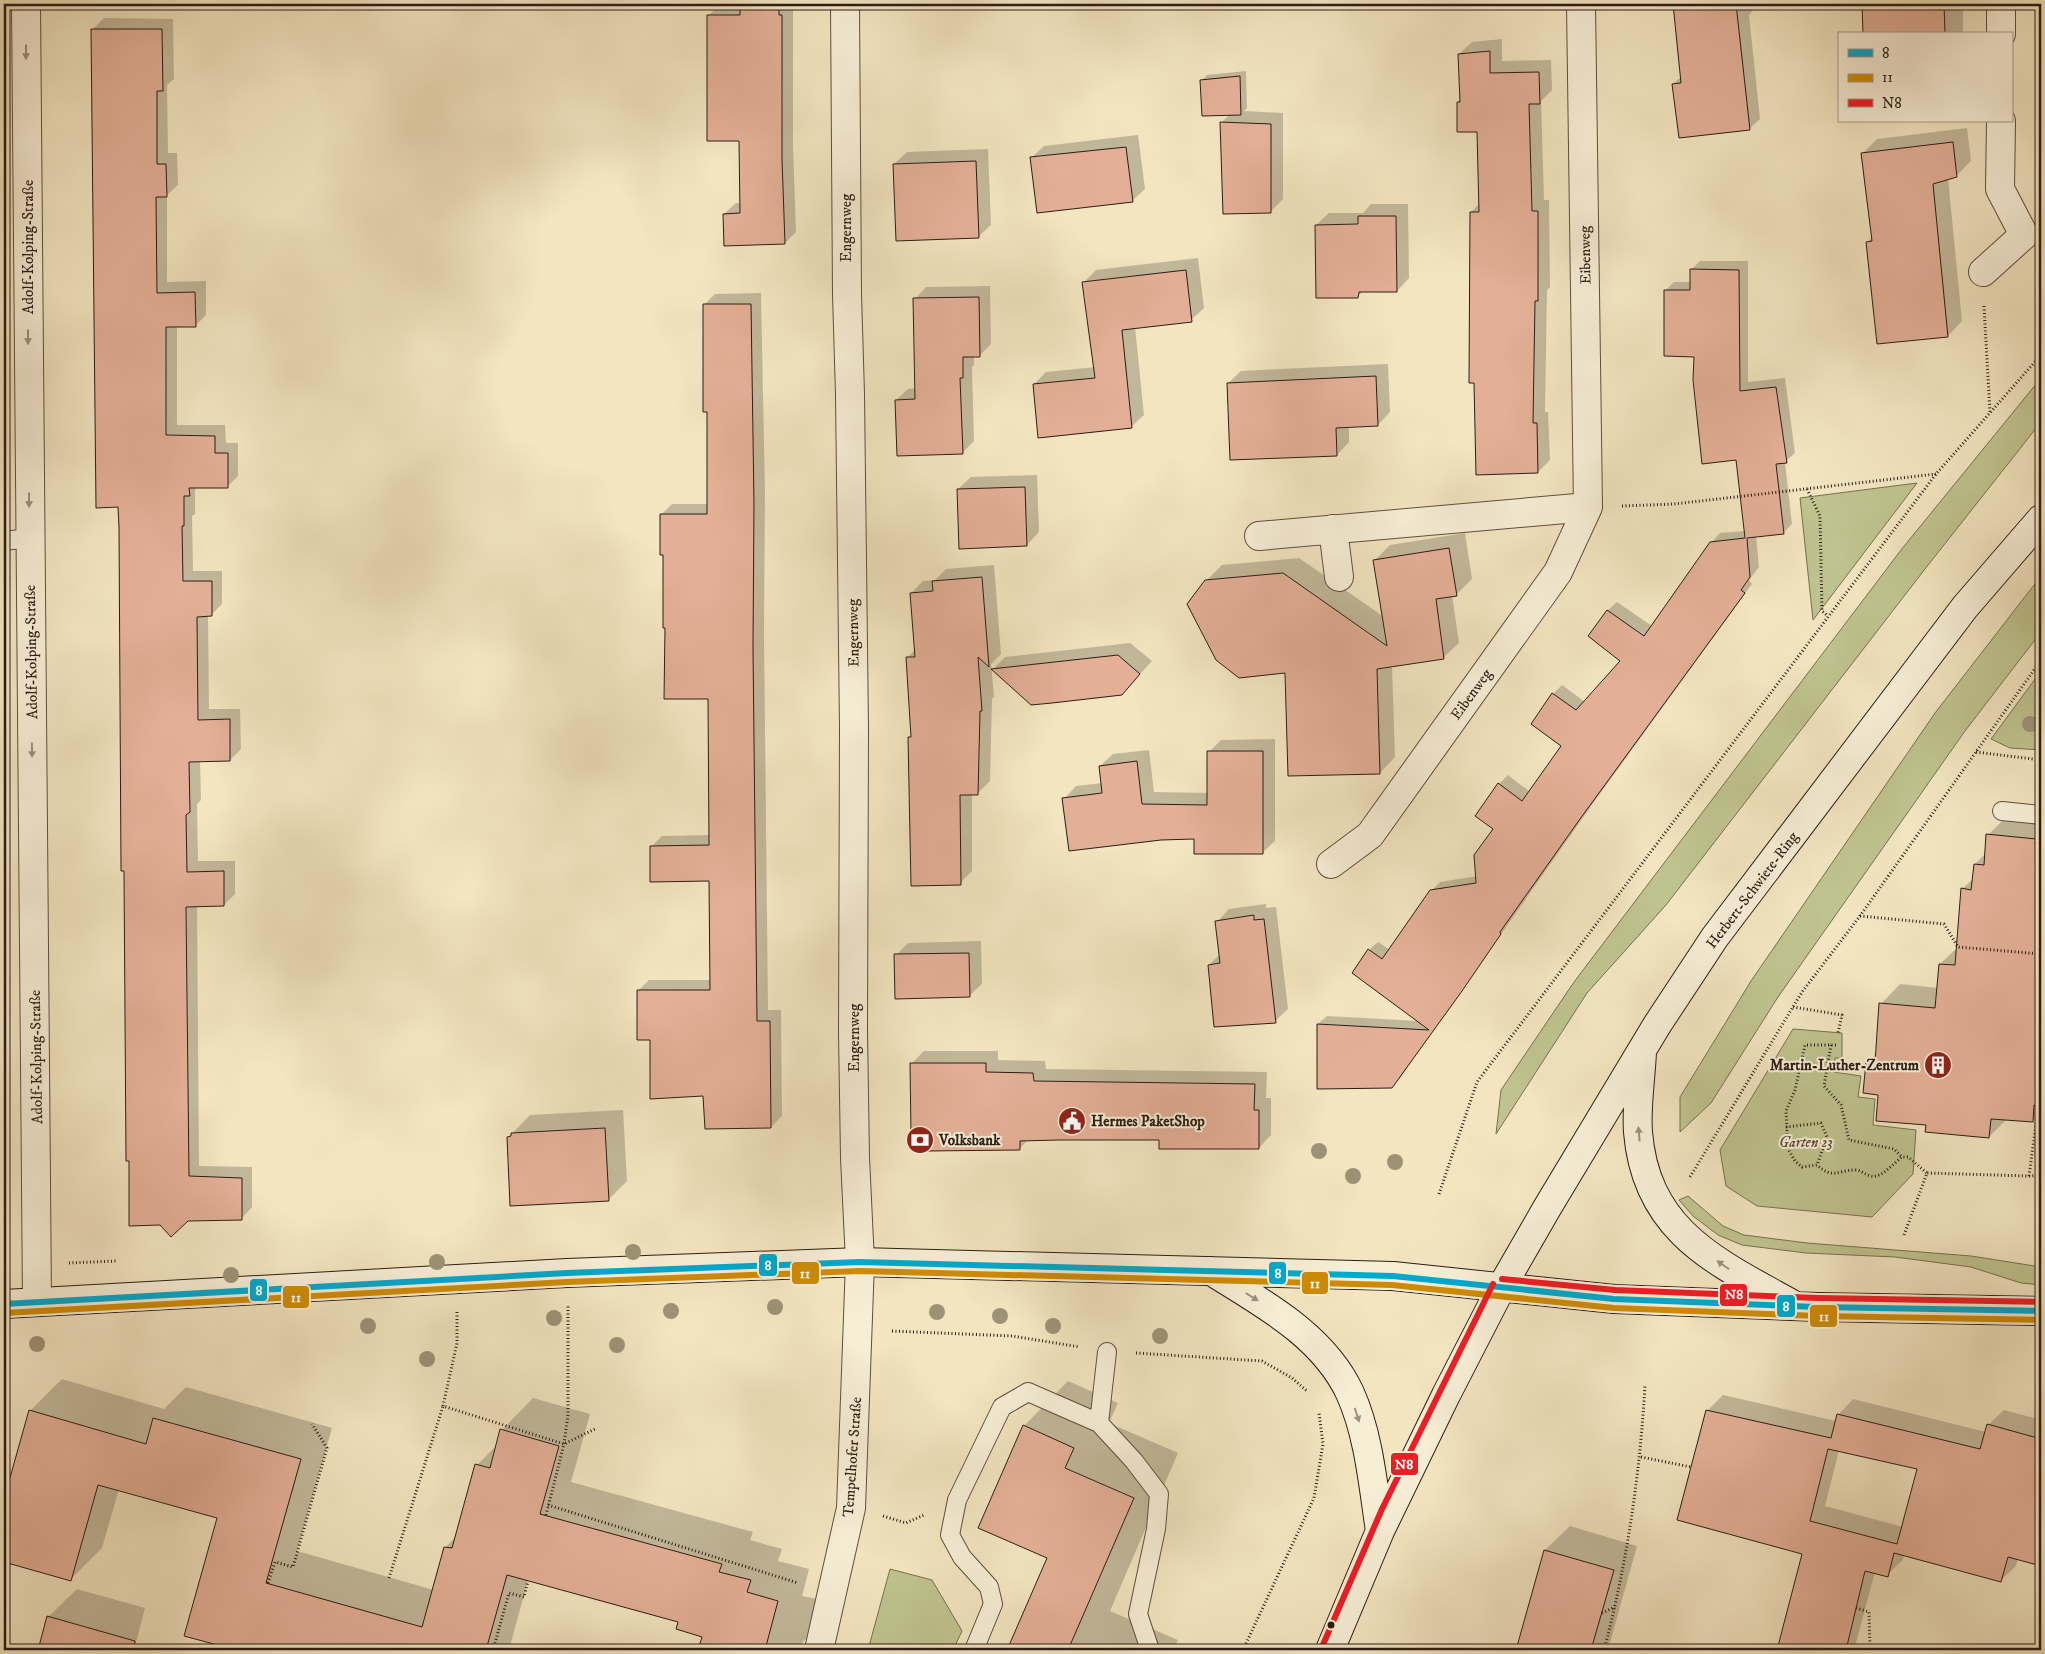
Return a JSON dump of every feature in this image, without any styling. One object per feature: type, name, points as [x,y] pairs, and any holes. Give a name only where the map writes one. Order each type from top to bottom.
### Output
[{"type":"street","name":"Adolf-Kolping-Straße","points":[[26,4],[17,539],[37,1301]]},
{"type":"street","name":"Engernweg","points":[[845,4],[847,294],[854,729],[853,1032],[855,1158],[860,1262]]},
{"type":"street","name":"Eibenweg","points":[[1331,864],[1370,835],[1558,572],[1588,507],[1581,4]]},
{"type":"street","points":[[2001,4],[2001,32]]},
{"type":"street","points":[[1983,272],[2024,235],[2000,189],[2001,122]]},
{"type":"street","points":[[1259,536],[1588,507]]},
{"type":"street","name":"Herbert-Schwiete-Ring","points":[[1330,1650],[1380,1531],[1446,1395],[1501,1288],[1546,1208],[1642,1049],[1715,937],[1965,607],[2041,519]]},
{"type":"street","points":[[1333,529],[1339,577]]},
{"type":"street","points":[[1642,1049],[1638,1131],[1643,1164],[1656,1198],[1665,1214],[1677,1229],[1730,1270],[1796,1306]]},
{"type":"street","points":[[4,1304],[568,1273],[860,1262],[1393,1276],[1614,1299],[2041,1312]]},
{"type":"street","name":"Tempelhofer Straße","points":[[820,1650],[851,1508],[860,1262]]},
{"type":"street","points":[[1210,1271],[1270,1308],[1299,1330],[1320,1350],[1334,1367],[1350,1393],[1363,1435],[1380,1531]]},
{"type":"lane","points":[[2002,811],[2041,815]]},
{"type":"lane","points":[[1099,1423],[1107,1352]]},
{"type":"lane","points":[[974,1650],[993,1604],[989,1587],[962,1557],[950,1535],[957,1500],[1002,1407],[1028,1392],[1099,1423],[1134,1461],[1159,1494],[1156,1529],[1138,1614],[1150,1650]]},
{"type":"path","points":[[1983,272],[1990,413]]},
{"type":"path","points":[[1439,1194],[1477,1082],[1936,474],[2041,355]]},
{"type":"path","points":[[1588,507],[1674,504],[1936,474]]},
{"type":"path","points":[[1807,489],[1820,516],[1822,611],[1828,616]]},
{"type":"path","points":[[1690,1177],[1792,1007],[1860,916],[2041,660]]},
{"type":"path","points":[[1975,752],[2041,760]]},
{"type":"path","points":[[1860,916],[1944,924],[1958,947],[2041,954]]},
{"type":"path","points":[[1792,1007],[1842,1015],[1838,1033]]},
{"type":"path","points":[[1817,1164],[1802,1167],[1795,1161],[1788,1149],[1786,1111],[1795,1090],[1805,1044],[1836,1046]]},
{"type":"path","points":[[1831,1046],[1824,1086],[1841,1105],[1849,1140],[1894,1149],[1902,1157]]},
{"type":"path","points":[[2029,1176],[2036,1117],[2041,1117]]},
{"type":"path","points":[[1786,1127],[1821,1124],[1827,1137],[1817,1164]]},
{"type":"path","points":[[1817,1164],[1824,1172],[1839,1174],[1853,1170],[1877,1176],[1902,1157],[1908,1157],[1928,1173],[2029,1176],[2041,1174]]},
{"type":"path","points":[[1904,1235],[1928,1173]]},
{"type":"path","points":[[546,1515],[564,1444],[568,1415],[568,1273]]},
{"type":"path","points":[[389,1578],[443,1406],[457,1343],[456,1279]]},
{"type":"path","points":[[1243,1650],[1314,1498],[1323,1444],[1318,1400],[1334,1367]]},
{"type":"path","points":[[1604,1650],[1616,1607],[1641,1457],[1645,1386]]},
{"type":"path","points":[[443,1406],[564,1444],[597,1428]]},
{"type":"path","points":[[268,1583],[275,1562],[293,1567],[327,1448],[312,1424]]},
{"type":"path","points":[[1641,1457],[1691,1467]]},
{"type":"path","points":[[548,1505],[832,1594]]},
{"type":"path","points":[[493,1650],[509,1593],[524,1597],[528,1581]]},
{"type":"path","points":[[1602,1613],[1616,1607]]},
{"type":"path","points":[[1856,1608],[1869,1612],[1870,1650]]},
{"type":"green space","points":[[2041,378],[2041,422],[1666,905],[1587,993],[1496,1134],[1501,1090],[1574,982],[1901,550]]},
{"type":"green space","points":[[1917,483],[1813,620],[1800,498]]},
{"type":"green space","points":[[2041,576],[2041,632],[1965,731],[1778,997],[1711,1103],[1680,1132],[1680,1097],[1751,981],[1935,713]]},
{"type":"green space","points":[[2041,671],[2041,750],[2010,748],[1991,739]]},
{"type":"green space","name":"Garten 23","points":[[1793,1029],[1842,1033],[1842,1058],[1835,1058],[1834,1072],[1861,1076],[1858,1097],[1875,1099],[1873,1125],[1916,1130],[1913,1174],[1872,1217],[1757,1206],[1726,1186],[1720,1150]]},
{"type":"green space","points":[[1688,1196],[1723,1226],[1744,1235],[1807,1243],[1971,1256],[2041,1267],[2041,1285],[2021,1283],[1971,1267],[1895,1257],[1806,1253],[1742,1245],[1718,1235],[1693,1216],[1679,1200]]},
{"type":"green space","points":[[890,1569],[932,1580],[962,1631],[953,1650],[868,1650]]},
{"type":"building","points":[[740,4],[779,4],[779,15],[782,15],[782,159],[785,244],[724,246],[723,214],[740,213],[739,141],[707,141],[707,15],[740,15]]},
{"type":"building","points":[[1673,4],[1736,4],[1750,130],[1679,138],[1672,84],[1681,83]]},
{"type":"building","points":[[1862,4],[1944,4],[1945,32],[1863,32]]},
{"type":"building","points":[[91,29],[162,29],[163,91],[157,91],[157,164],[166,164],[167,197],[156,197],[157,293],[195,292],[196,327],[166,327],[166,435],[215,436],[215,453],[228,453],[228,488],[189,488],[190,496],[184,496],[184,526],[182,526],[183,581],[212,581],[212,616],[197,617],[198,720],[230,719],[230,761],[189,762],[190,812],[186,815],[187,872],[224,871],[224,906],[186,907],[189,1176],[242,1178],[242,1220],[188,1221],[171,1237],[160,1225],[129,1226],[129,1161],[126,1161],[124,871],[121,871],[119,527],[118,507],[96,508]]},
{"type":"building","points":[[1490,51],[1490,73],[1539,72],[1540,104],[1529,104],[1532,211],[1538,211],[1538,301],[1535,301],[1533,423],[1537,423],[1538,473],[1476,475],[1474,383],[1469,383],[1470,212],[1479,212],[1477,132],[1457,132],[1457,102],[1460,102],[1458,54]]},
{"type":"building","points":[[1240,76],[1241,115],[1202,116],[1200,80]]},
{"type":"building","points":[[1220,122],[1271,124],[1271,213],[1223,214]]},
{"type":"building","points":[[1953,142],[1957,177],[1933,184],[1948,337],[1877,344],[1866,242],[1872,241],[1861,153]]},
{"type":"building","points":[[1126,147],[1133,202],[1037,213],[1030,157]]},
{"type":"building","points":[[976,161],[979,238],[896,241],[893,164]]},
{"type":"building","points":[[1358,216],[1396,216],[1397,292],[1359,292],[1358,298],[1316,298],[1315,225],[1358,224]]},
{"type":"building","points":[[1690,269],[1739,270],[1740,391],[1776,387],[1787,463],[1776,464],[1784,534],[1747,538],[1750,577],[1741,590],[1745,593],[1580,819],[1500,932],[1501,934],[1462,991],[1392,1088],[1317,1089],[1317,1024],[1429,1030],[1352,973],[1368,949],[1382,959],[1430,890],[1476,883],[1474,855],[1493,829],[1475,816],[1498,783],[1522,801],[1561,746],[1531,724],[1552,693],[1576,710],[1620,661],[1588,636],[1607,610],[1644,636],[1710,542],[1745,538],[1736,460],[1702,464],[1693,380],[1694,357],[1664,356],[1664,290],[1690,290]]},
{"type":"building","points":[[1186,270],[1192,322],[1122,330],[1132,428],[1038,438],[1033,384],[1095,378],[1082,282]]},
{"type":"building","points":[[979,297],[980,357],[963,357],[963,378],[960,378],[963,454],[897,456],[895,400],[915,399],[913,298]]},
{"type":"building","points":[[703,304],[751,304],[757,1021],[770,1021],[771,1128],[705,1129],[703,1096],[650,1099],[650,1040],[637,1040],[637,990],[710,990],[709,881],[650,882],[650,846],[709,845],[708,699],[664,699],[663,555],[660,555],[660,514],[707,514],[707,412],[703,412]]},
{"type":"building","points":[[1376,376],[1378,426],[1336,428],[1337,456],[1230,460],[1227,383]]},
{"type":"building","points":[[1025,487],[1027,546],[959,549],[957,489]]},
{"type":"building","points":[[1449,548],[1457,596],[1436,599],[1444,659],[1377,669],[1380,774],[1288,776],[1285,673],[1239,678],[1216,660],[1187,604],[1205,580],[1283,573],[1387,646],[1373,560]]},
{"type":"building","points":[[982,577],[989,667],[978,657],[982,711],[980,711],[978,795],[960,795],[961,885],[911,886],[908,737],[911,737],[906,657],[915,657],[910,593],[933,591],[932,581]]},
{"type":"building","points":[[1118,655],[1140,674],[1122,695],[1052,703],[1031,705],[991,669]]},
{"type":"building","points":[[1207,751],[1263,751],[1263,854],[1194,854],[1194,839],[1161,840],[1069,851],[1062,798],[1102,793],[1099,766],[1137,761],[1142,804],[1207,805]]},
{"type":"building","name":"Martin-Luther-Zentrum","points":[[1986,834],[2036,839],[2035,844],[2041,845],[2041,1106],[2034,1105],[2033,1122],[1991,1119],[1989,1138],[1925,1132],[1926,1125],[1876,1121],[1878,1095],[1863,1093],[1866,1062],[1875,1063],[1879,1003],[1935,1008],[1939,964],[1955,965],[1961,888],[1971,890],[1974,864],[1984,865]]},
{"type":"building","points":[[1254,915],[1254,920],[1264,919],[1276,1023],[1214,1027],[1208,965],[1220,963],[1215,921]]},
{"type":"building","points":[[969,953],[970,997],[895,999],[894,954]]},
{"type":"building","points":[[910,1063],[986,1063],[986,1072],[1033,1073],[1034,1081],[1255,1084],[1254,1110],[1259,1110],[1259,1149],[1159,1149],[1159,1140],[1058,1140],[1020,1141],[1020,1150],[927,1151],[911,1135]]},
{"type":"building","points":[[605,1128],[609,1201],[510,1206],[507,1137],[511,1136],[511,1133]]},
{"type":"building","points":[[29,1410],[146,1444],[153,1418],[301,1459],[266,1583],[422,1627],[444,1547],[452,1548],[475,1464],[490,1468],[500,1429],[559,1446],[540,1514],[722,1564],[719,1572],[751,1580],[747,1592],[778,1601],[765,1650],[698,1650],[702,1637],[676,1629],[678,1622],[507,1575],[486,1650],[236,1650],[184,1636],[217,1518],[98,1485],[71,1581],[4,1562],[4,1499]]},
{"type":"building","points":[[1706,1410],[1831,1438],[1837,1414],[1980,1449],[1987,1424],[2041,1439],[2041,1566],[2008,1557],[2001,1582],[1894,1553],[1888,1577],[1865,1571],[1846,1650],[1777,1650],[1802,1554],[1677,1520]],"holes":[[[1828,1449],[1917,1469],[1897,1544],[1810,1521]]]},
{"type":"building","points":[[1023,1425],[1074,1448],[1065,1468],[1134,1498],[1068,1650],[1007,1650],[1047,1558],[978,1528]]},
{"type":"building","points":[[1544,1550],[1614,1570],[1591,1650],[1516,1650]]},
{"type":"building","points":[[47,1616],[135,1641],[134,1650],[38,1650]]},
{"type":"transit line","name":"8","points":[[4,1304],[567,1273],[860,1262],[1393,1276],[1614,1299],[1818,1307],[2041,1311]]},
{"type":"transit line","name":"11","points":[[4,1313],[567,1282],[860,1271],[1392,1285],[1614,1308],[1818,1316],[2041,1320]]},
{"type":"transit line","name":"N8","points":[[1502,1279],[1615,1290],[1818,1298],[2041,1302]]},
{"type":"transit line","name":"N8","points":[[1322,1647],[1382,1509],[1493,1284]]},
{"type":"place","name":"Martin-Luther-Zentrum","points":[[1938,1065]]},
{"type":"place","name":"Hermes PaketShop","points":[[1072,1121]]},
{"type":"place","name":"Volksbank","points":[[920,1140]]}]
